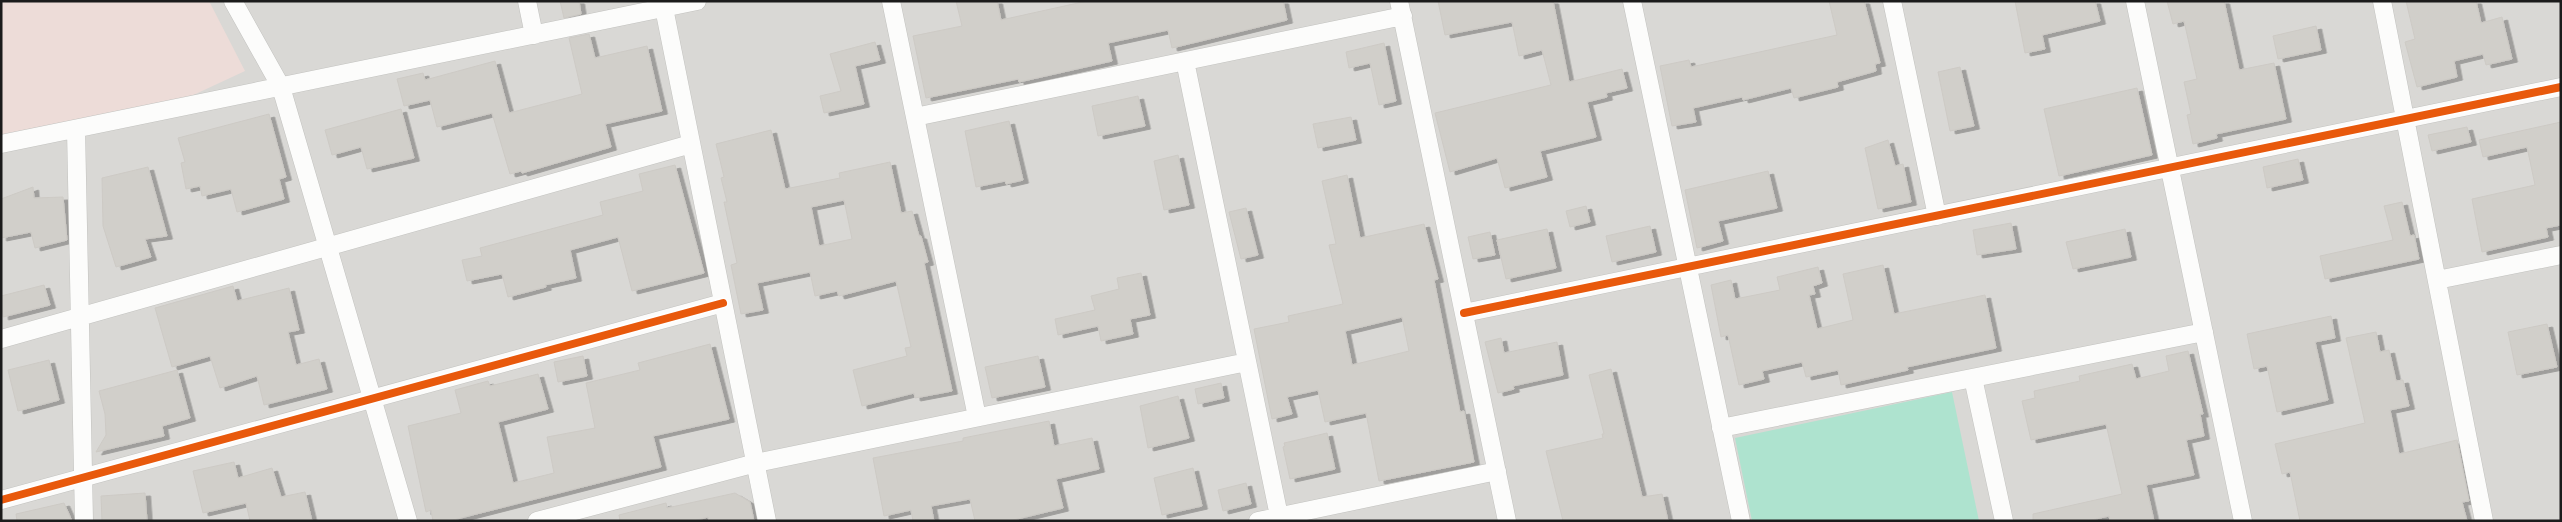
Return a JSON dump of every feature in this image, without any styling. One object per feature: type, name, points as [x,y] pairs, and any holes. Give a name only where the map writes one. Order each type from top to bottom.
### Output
[{"type":"street","points":[[233,1],[281,87],[408,521]]},
{"type":"street","points":[[527,1],[534,35]]},
{"type":"street","points":[[1,144],[697,1]]},
{"type":"street","points":[[891,1],[977,417]]},
{"type":"street","points":[[1632,1],[1741,521]]},
{"type":"street","points":[[1892,1],[1937,216]]},
{"type":"street","points":[[2135,1],[2243,521]]},
{"type":"street","points":[[2382,1],[2484,521]]},
{"type":"street","points":[[664,8],[767,521]]},
{"type":"street","points":[[914,117],[1185,61],[1401,8],[1507,521]]},
{"type":"street","points":[[1185,61],[1279,516]]},
{"type":"street","points":[[1464,313],[2561,87]]},
{"type":"street","points":[[76,129],[84,521]]},
{"type":"street","points":[[1,338],[691,144]]},
{"type":"street","points":[[2436,280],[2561,255]]},
{"type":"street","points":[[1,500],[723,302]]},
{"type":"street","points":[[1722,428],[2204,332]]},
{"type":"street","points":[[536,521],[756,462],[1247,362]]},
{"type":"street","points":[[1973,378],[2004,521]]},
{"type":"street","points":[[1258,521],[1497,471]]},
{"type":"shaded area","points":[[1,1],[2561,1],[2561,521],[1,521]]},
{"type":"shaded area","points":[[1,1],[209,1],[245,71],[159,111],[1,142]]},
{"type":"green space","points":[[1952,392],[1979,521],[1752,521],[1735,438]]},
{"type":"building","points":[[560,1],[579,1],[581,14],[564,18]]},
{"type":"building","points":[[956,1],[997,1],[1001,20],[1087,1],[1283,1],[1287,20],[1172,48],[1168,30],[1108,43],[1112,61],[1019,82],[1018,79],[926,98],[913,36],[962,26]]},
{"type":"building","points":[[1438,1],[1553,1],[1569,82],[1622,69],[1627,88],[1606,93],[1607,97],[1587,102],[1596,137],[1540,151],[1547,177],[1505,188],[1497,158],[1450,172],[1435,113],[1551,85],[1542,50],[1519,56],[1512,22],[1445,35]]},
{"type":"building","points":[[1829,1],[1864,1],[1880,63],[1875,64],[1876,71],[1837,82],[1838,87],[1794,98],[1791,88],[1743,100],[1742,97],[1693,108],[1696,122],[1672,126],[1660,66],[1689,60],[1691,67],[1837,35]]},
{"type":"building","points":[[2015,1],[2095,1],[2100,21],[2042,35],[2045,49],[2025,53]]},
{"type":"building","points":[[2167,1],[2224,1],[2239,70],[2274,63],[2286,119],[2216,134],[2217,138],[2193,144],[2187,115],[2191,114],[2184,82],[2197,79],[2184,21],[2173,24]]},
{"type":"building","points":[[2406,1],[2476,1],[2481,23],[2502,17],[2512,59],[2486,65],[2483,54],[2454,61],[2457,77],[2417,87],[2405,42],[2415,39]]},
{"type":"building","points":[[2316,26],[2321,50],[2278,59],[2273,36]]},
{"type":"building","points":[[589,34],[595,58],[647,46],[662,111],[605,124],[611,147],[522,173],[521,171],[510,174],[492,113],[437,127],[430,100],[404,106],[397,79],[423,73],[425,80],[495,61],[509,113],[582,94],[569,38]]},
{"type":"building","points":[[875,42],[880,60],[855,66],[864,104],[824,113],[820,96],[841,91],[830,54]]},
{"type":"building","points":[[1384,43],[1396,101],[1379,105],[1370,63],[1349,68],[1346,52]]},
{"type":"building","points":[[1960,67],[1974,126],[1950,131],[1938,72]]},
{"type":"building","points":[[2137,88],[2152,155],[2059,176],[2044,109]]},
{"type":"building","points":[[1138,96],[1145,126],[1098,136],[1092,106]]},
{"type":"building","points":[[401,109],[414,158],[367,169],[361,147],[332,155],[325,130]]},
{"type":"building","points":[[269,114],[286,177],[279,179],[284,199],[237,212],[231,189],[202,196],[200,186],[186,189],[181,163],[185,162],[178,138]]},
{"type":"building","points":[[1351,117],[1356,140],[1318,148],[1313,124]]},
{"type":"building","points":[[1009,121],[1023,180],[1006,184],[1005,181],[976,187],[965,131]]},
{"type":"building","points":[[2561,122],[2561,225],[2546,228],[2548,237],[2482,252],[2472,199],[2535,185],[2527,147],[2483,157],[2479,140]]},
{"type":"building","points":[[2467,127],[2471,142],[2432,151],[2428,135]]},
{"type":"building","points":[[771,130],[785,189],[840,178],[839,173],[890,162],[901,213],[912,211],[919,236],[921,236],[928,262],[924,263],[952,391],[915,398],[914,393],[862,406],[853,370],[907,356],[905,348],[911,347],[896,281],[839,296],[837,291],[815,296],[810,272],[757,283],[763,310],[741,314],[731,265],[737,263],[724,202],[727,202],[721,178],[724,177],[716,144]],"holes":[[[844,200],[852,239],[819,246],[811,207]]]},
{"type":"building","points":[[1888,140],[1895,166],[1903,164],[1911,202],[1878,209],[1865,148]]},
{"type":"building","points":[[1178,155],[1189,205],[1164,210],[1154,161]]},
{"type":"building","points":[[2298,159],[2303,180],[2267,188],[2263,167]]},
{"type":"building","points":[[675,165],[704,273],[632,291],[618,237],[570,250],[576,278],[545,285],[546,287],[508,297],[502,274],[467,281],[462,260],[482,256],[480,248],[603,215],[600,202],[643,191],[639,174]]},
{"type":"building","points":[[148,167],[167,236],[145,239],[151,257],[116,267],[103,226],[102,178]]},
{"type":"building","points":[[1768,171],[1777,208],[1718,221],[1723,241],[1697,248],[1685,190]]},
{"type":"building","points":[[1347,175],[1360,238],[1424,224],[1438,279],[1434,280],[1460,412],[1464,411],[1474,462],[1379,481],[1366,413],[1325,422],[1318,390],[1287,397],[1292,414],[1272,419],[1254,329],[1289,322],[1288,316],[1343,304],[1329,245],[1336,244],[1322,181]],"holes":[[[1402,317],[1409,351],[1352,365],[1345,331]]]},
{"type":"building","points":[[33,187],[34,198],[63,197],[67,240],[35,248],[31,232],[1,238],[1,199]]},
{"type":"building","points":[[2402,202],[2410,236],[2414,235],[2419,259],[2325,279],[2320,256],[2393,240],[2384,206]]},
{"type":"building","points":[[1586,206],[1590,222],[1570,227],[1566,211]]},
{"type":"building","points":[[1246,208],[1258,255],[1241,259],[1229,212]]},
{"type":"building","points":[[2011,223],[2016,249],[1977,255],[1973,230]]},
{"type":"building","points":[[1650,226],[1656,252],[1612,262],[1606,236]]},
{"type":"building","points":[[1547,229],[1556,268],[1506,279],[1497,240]]},
{"type":"building","points":[[2125,229],[2131,257],[2073,269],[2066,242]]},
{"type":"building","points":[[1490,232],[1495,255],[1473,259],[1468,237]]},
{"type":"building","points":[[1883,265],[1894,314],[1985,295],[1996,348],[1907,367],[1908,370],[1841,385],[1838,370],[1806,377],[1802,362],[1762,371],[1764,379],[1739,385],[1728,335],[1721,337],[1711,285],[1731,280],[1735,299],[1780,290],[1777,277],[1818,267],[1822,283],[1813,286],[1815,294],[1809,295],[1817,329],[1853,320],[1843,274]]},
{"type":"building","points":[[1141,273],[1150,315],[1130,319],[1133,334],[1101,341],[1098,326],[1058,335],[1055,319],[1095,310],[1091,296],[1119,289],[1117,278]]},
{"type":"building","points":[[44,285],[50,305],[3,317],[1,296]]},
{"type":"building","points":[[233,286],[237,301],[289,288],[299,330],[288,332],[296,365],[319,359],[327,389],[264,405],[257,376],[220,388],[210,356],[172,367],[155,308]]},
{"type":"building","points":[[2331,316],[2335,338],[2315,342],[2328,400],[2277,412],[2267,366],[2254,369],[2247,334]]},
{"type":"building","points":[[2547,324],[2557,367],[2517,375],[2508,332]]},
{"type":"building","points":[[2376,332],[2380,352],[2389,350],[2396,381],[2403,380],[2409,406],[2390,410],[2399,454],[2457,440],[2469,501],[2462,502],[2467,521],[2300,521],[2290,472],[2282,474],[2275,444],[2365,423],[2346,338]]},
{"type":"building","points":[[1501,338],[1504,353],[1557,342],[1563,375],[1513,386],[1514,389],[1498,393],[1485,342]]},
{"type":"building","points":[[710,344],[729,419],[653,436],[661,467],[449,521],[433,521],[431,510],[426,512],[408,426],[461,413],[455,390],[488,381],[490,386],[538,374],[548,409],[498,422],[513,483],[554,473],[547,437],[595,428],[586,383],[640,370],[638,363]]},
{"type":"building","points":[[2188,351],[2203,414],[2200,414],[2204,436],[2186,440],[2194,475],[2146,485],[2154,521],[2110,521],[2109,516],[2087,521],[2033,521],[2033,514],[2122,494],[2106,424],[2031,440],[2022,401],[2035,398],[2034,391],[2080,381],[2079,376],[2132,364],[2136,379],[2169,371],[2166,356]]},
{"type":"building","points":[[583,356],[587,376],[558,382],[554,362]]},
{"type":"building","points":[[1038,356],[1045,387],[992,398],[985,367]]},
{"type":"building","points":[[49,360],[59,400],[18,411],[8,370]]},
{"type":"building","points":[[1611,369],[1642,497],[1662,494],[1668,521],[1563,521],[1546,451],[1603,438],[1602,434],[1604,434],[1589,375]]},
{"type":"building","points":[[177,370],[190,418],[162,426],[164,436],[96,452],[106,435],[105,414],[99,391]]},
{"type":"building","points":[[1221,383],[1224,398],[1198,404],[1195,389]]},
{"type":"building","points":[[1178,396],[1189,438],[1148,448],[1140,406]]},
{"type":"building","points":[[1049,421],[1054,446],[1092,438],[1099,469],[1056,479],[1063,508],[1009,521],[975,521],[970,499],[931,506],[934,521],[913,521],[911,510],[884,516],[873,458],[963,441],[963,438]]},
{"type":"building","points":[[1327,433],[1335,469],[1290,479],[1283,447],[1285,446],[1284,443]]},
{"type":"building","points":[[234,462],[238,478],[272,468],[281,497],[305,492],[312,521],[250,521],[246,503],[203,513],[193,471]]},
{"type":"building","points":[[1193,468],[1202,506],[1162,515],[1154,478]]},
{"type":"building","points":[[1246,483],[1251,504],[1223,511],[1218,490]]},
{"type":"building","points":[[145,493],[147,521],[102,521],[101,496]]},
{"type":"building","points":[[735,493],[750,502],[754,521],[709,521],[708,517],[694,521],[620,521],[619,515],[666,503],[667,508]]},
{"type":"building","points":[[64,503],[72,521],[17,521],[16,514]]},
{"type":"cycle path","points":[[1464,313],[2561,87]]},
{"type":"cycle path","points":[[1,500],[723,303]]}]
